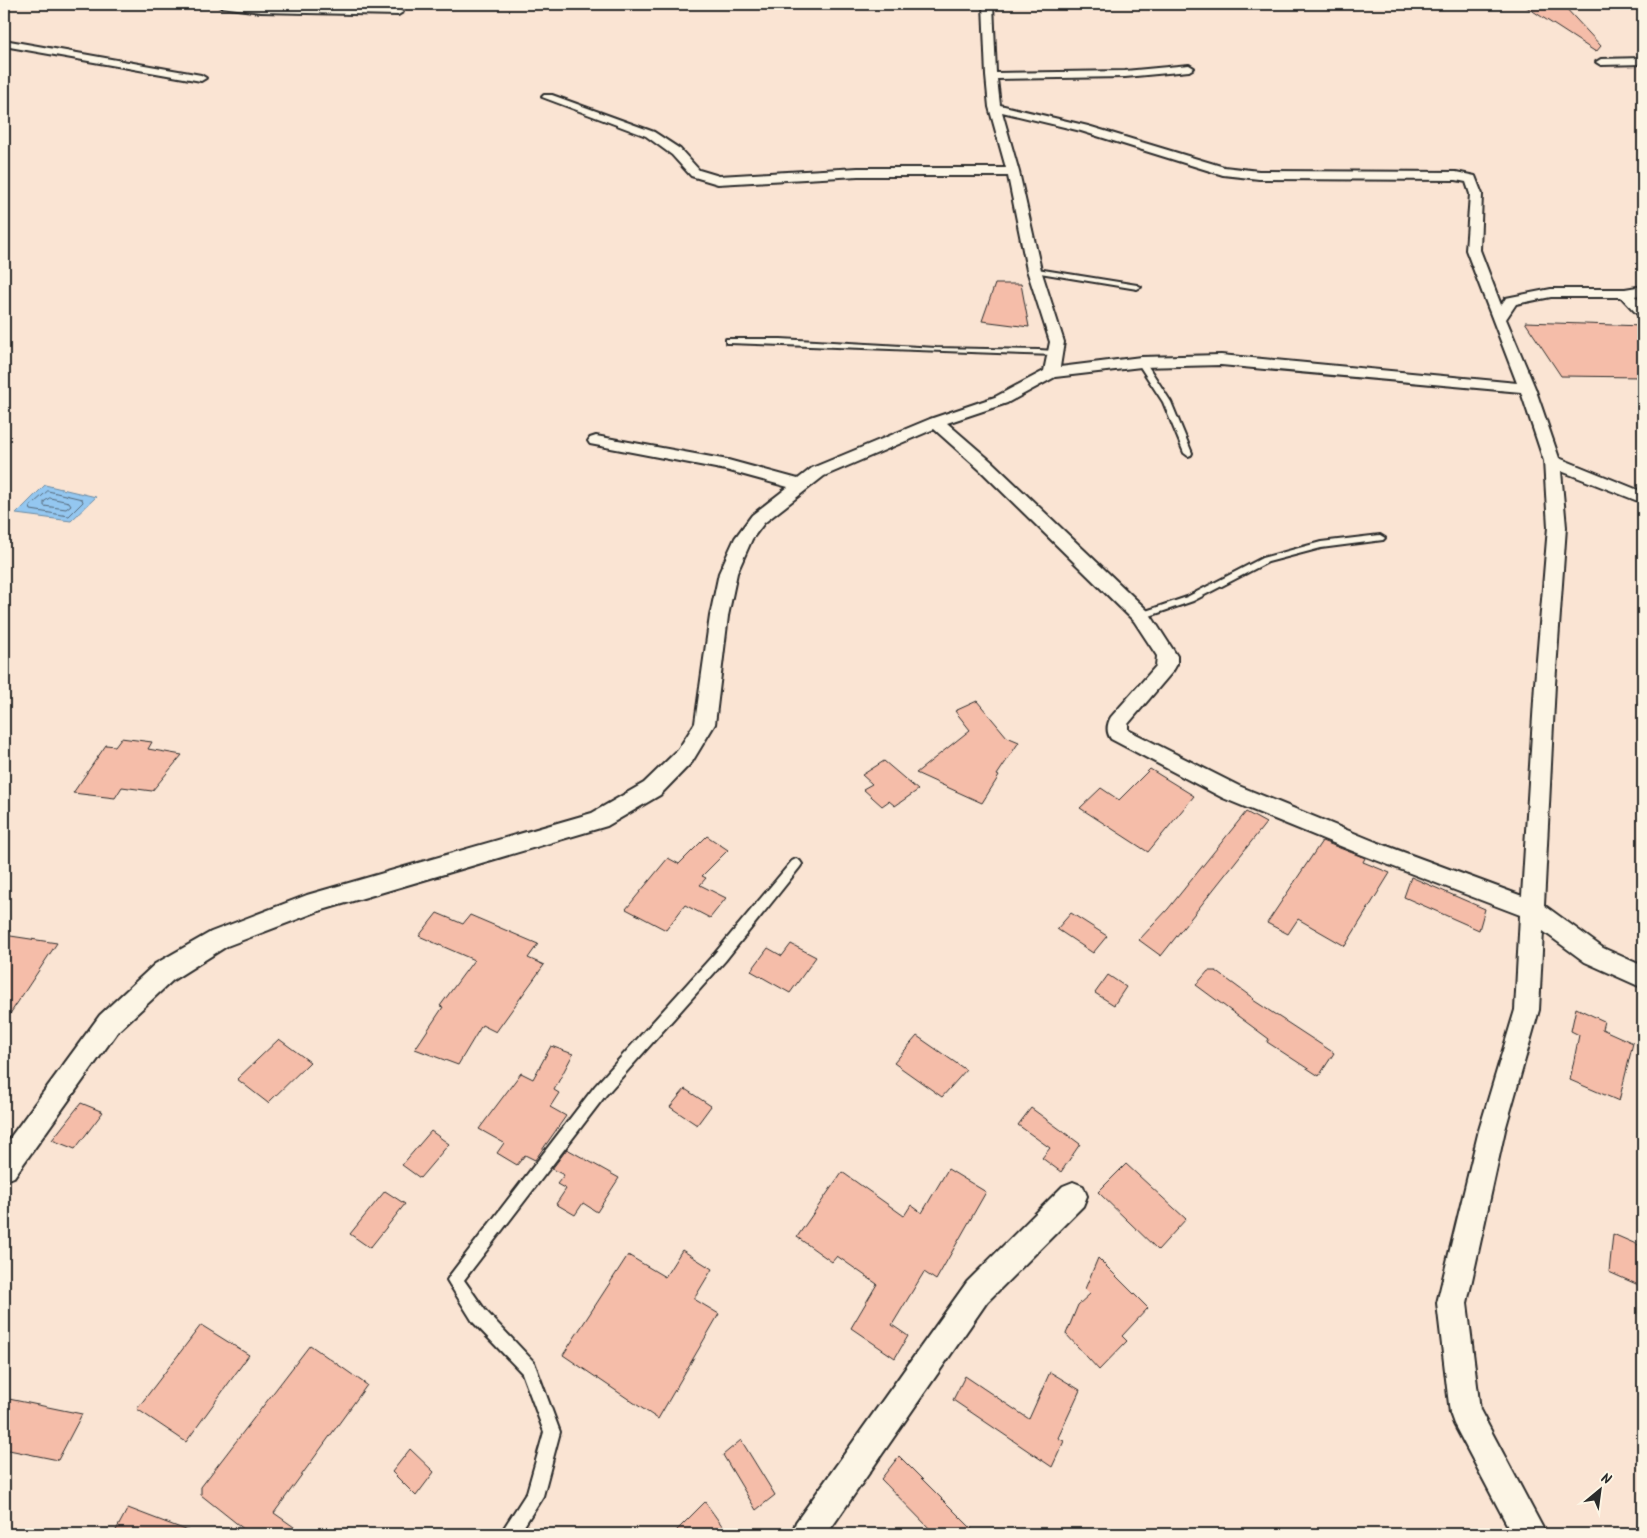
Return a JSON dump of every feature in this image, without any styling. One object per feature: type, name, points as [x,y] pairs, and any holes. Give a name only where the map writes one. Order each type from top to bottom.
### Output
[{"type":"street","points":[[221,4],[261,9],[398,12]]},
{"type":"street","points":[[988,4],[990,76],[995,107],[1013,172],[1034,270],[1057,342],[1050,373]]},
{"type":"street","points":[[4,43],[201,78]]},
{"type":"street","points":[[1601,62],[1643,61]]},
{"type":"street","points":[[990,76],[1125,74],[1190,68]]},
{"type":"street","points":[[548,97],[650,134],[676,152],[695,173],[718,180],[858,172],[1013,172]]},
{"type":"street","points":[[995,107],[1084,128],[1223,171],[1259,175],[1456,176],[1471,179],[1476,194],[1473,250],[1527,388],[1552,461],[1557,527],[1545,684],[1527,1010],[1492,1130],[1452,1303],[1465,1413],[1530,1534]]},
{"type":"street","points":[[1499,320],[1511,301],[1551,293],[1634,292],[1643,312]]},
{"type":"street","points":[[4,1168],[109,1023],[164,972],[212,944],[315,902],[599,820],[652,789],[685,756],[705,724],[719,616],[728,573],[744,538],[758,519],[818,472],[936,422],[1001,400],[1050,373],[1141,362],[1222,360],[1401,378],[1527,388]]},
{"type":"street","points":[[936,422],[986,466],[1141,616],[1167,656],[1167,664],[1118,722],[1118,734],[1231,792],[1368,848],[1533,910],[1594,955],[1643,977]]},
{"type":"street","points":[[596,441],[728,465],[800,485]]},
{"type":"street","points":[[1552,461],[1643,498]]},
{"type":"street","points":[[808,1534],[977,1292],[1073,1196]]},
{"type":"lane","points":[[1034,270],[1137,287]]},
{"type":"lane","points":[[729,341],[784,341],[938,350],[1019,350],[1054,353]]},
{"type":"lane","points":[[1141,362],[1166,402],[1188,453]]},
{"type":"lane","points":[[1141,616],[1190,599],[1266,560],[1321,545],[1380,538]]},
{"type":"lane","points":[[509,1534],[534,1496],[552,1432],[528,1368],[479,1316],[455,1280],[600,1091],[720,956],[796,864]]},
{"type":"water","points":[[45,485],[96,497],[71,521],[16,514]]},
{"type":"building","points":[[1522,4],[1563,5],[1601,46],[1596,52]]},
{"type":"building","points":[[995,284],[1021,284],[1029,327],[982,321]]},
{"type":"building","points":[[1525,322],[1643,326],[1643,377],[1561,376]]},
{"type":"building","points":[[977,701],[1007,737],[1019,742],[997,775],[999,776],[982,803],[916,773],[970,730],[955,711]]},
{"type":"building","points":[[121,738],[152,742],[148,749],[182,755],[152,791],[122,787],[115,798],[73,793],[106,745],[115,746]]},
{"type":"building","points":[[884,761],[918,790],[895,806],[889,801],[882,806],[863,789],[872,784],[862,775]]},
{"type":"building","points":[[1150,769],[1194,796],[1148,852],[1080,808],[1101,788],[1119,800]]},
{"type":"building","points":[[1246,812],[1266,823],[1161,956],[1139,940],[1168,909]]},
{"type":"building","points":[[707,836],[728,850],[702,876],[706,878],[700,885],[726,898],[710,918],[685,905],[666,930],[626,909],[668,858],[679,864]]},
{"type":"building","points":[[1322,841],[1365,858],[1363,862],[1390,873],[1345,946],[1298,919],[1288,934],[1267,923]]},
{"type":"building","points":[[1411,877],[1485,909],[1479,930],[1404,897]]},
{"type":"building","points":[[437,913],[463,924],[470,915],[538,944],[528,958],[544,965],[496,1032],[482,1025],[458,1065],[415,1049],[443,1007],[440,1006],[474,960],[419,936]]},
{"type":"building","points":[[1071,913],[1107,936],[1093,953],[1057,929]]},
{"type":"building","points":[[4,935],[57,943],[4,1023]]},
{"type":"building","points":[[791,944],[816,957],[790,993],[751,971],[768,948],[782,956]]},
{"type":"building","points":[[1208,971],[1216,971],[1253,1000],[1334,1053],[1319,1076],[1267,1042],[1269,1039],[1196,985]]},
{"type":"building","points":[[1108,975],[1126,987],[1114,1005],[1095,993]]},
{"type":"building","points":[[1576,1008],[1604,1021],[1602,1029],[1633,1043],[1619,1101],[1570,1080],[1579,1035],[1571,1031]]},
{"type":"building","points":[[917,1036],[966,1070],[942,1097],[894,1063]]},
{"type":"building","points":[[279,1039],[310,1062],[268,1103],[237,1079]]},
{"type":"building","points":[[551,1046],[573,1054],[554,1090],[559,1093],[550,1107],[566,1116],[535,1160],[525,1155],[517,1165],[497,1153],[504,1143],[479,1129],[521,1073],[533,1079]]},
{"type":"building","points":[[685,1089],[711,1106],[697,1125],[670,1107]]},
{"type":"building","points":[[81,1103],[103,1112],[75,1149],[52,1140]]},
{"type":"building","points":[[1031,1108],[1080,1144],[1061,1172],[1042,1158],[1050,1148],[1018,1125]]},
{"type":"building","points":[[431,1131],[449,1144],[420,1178],[402,1165]]},
{"type":"building","points":[[567,1149],[619,1178],[597,1212],[583,1203],[575,1215],[556,1204],[566,1189],[557,1184],[564,1175],[552,1169]]},
{"type":"building","points":[[1126,1164],[1186,1219],[1158,1250],[1098,1192]]},
{"type":"building","points":[[948,1169],[986,1192],[936,1280],[924,1272],[892,1325],[908,1336],[895,1358],[851,1328],[877,1284],[837,1256],[832,1262],[797,1237],[842,1172],[904,1216],[911,1205],[922,1213]]},
{"type":"building","points":[[385,1191],[405,1204],[370,1248],[350,1234]]},
{"type":"building","points":[[1613,1234],[1643,1247],[1643,1287],[1609,1272]]},
{"type":"building","points":[[682,1250],[712,1269],[694,1299],[719,1314],[658,1419],[563,1355],[628,1255],[665,1277]]},
{"type":"building","points":[[1098,1258],[1148,1308],[1122,1336],[1127,1341],[1099,1370],[1066,1334],[1078,1305],[1090,1294],[1085,1289]]},
{"type":"building","points":[[201,1325],[249,1355],[186,1442],[137,1409]]},
{"type":"building","points":[[310,1345],[367,1385],[274,1513],[304,1534],[250,1534],[201,1495],[201,1487]]},
{"type":"building","points":[[1050,1372],[1080,1390],[1058,1438],[1064,1441],[1052,1467],[953,1400],[965,1376],[1029,1419]]},
{"type":"building","points":[[4,1398],[82,1414],[58,1460],[4,1449]]},
{"type":"building","points":[[741,1440],[775,1495],[756,1510],[723,1455]]},
{"type":"building","points":[[410,1449],[434,1472],[416,1496],[392,1472]]},
{"type":"building","points":[[899,1456],[977,1534],[935,1534],[881,1479]]},
{"type":"building","points":[[705,1502],[728,1534],[673,1534]]},
{"type":"building","points":[[128,1508],[191,1532],[191,1534],[114,1534]]}]
